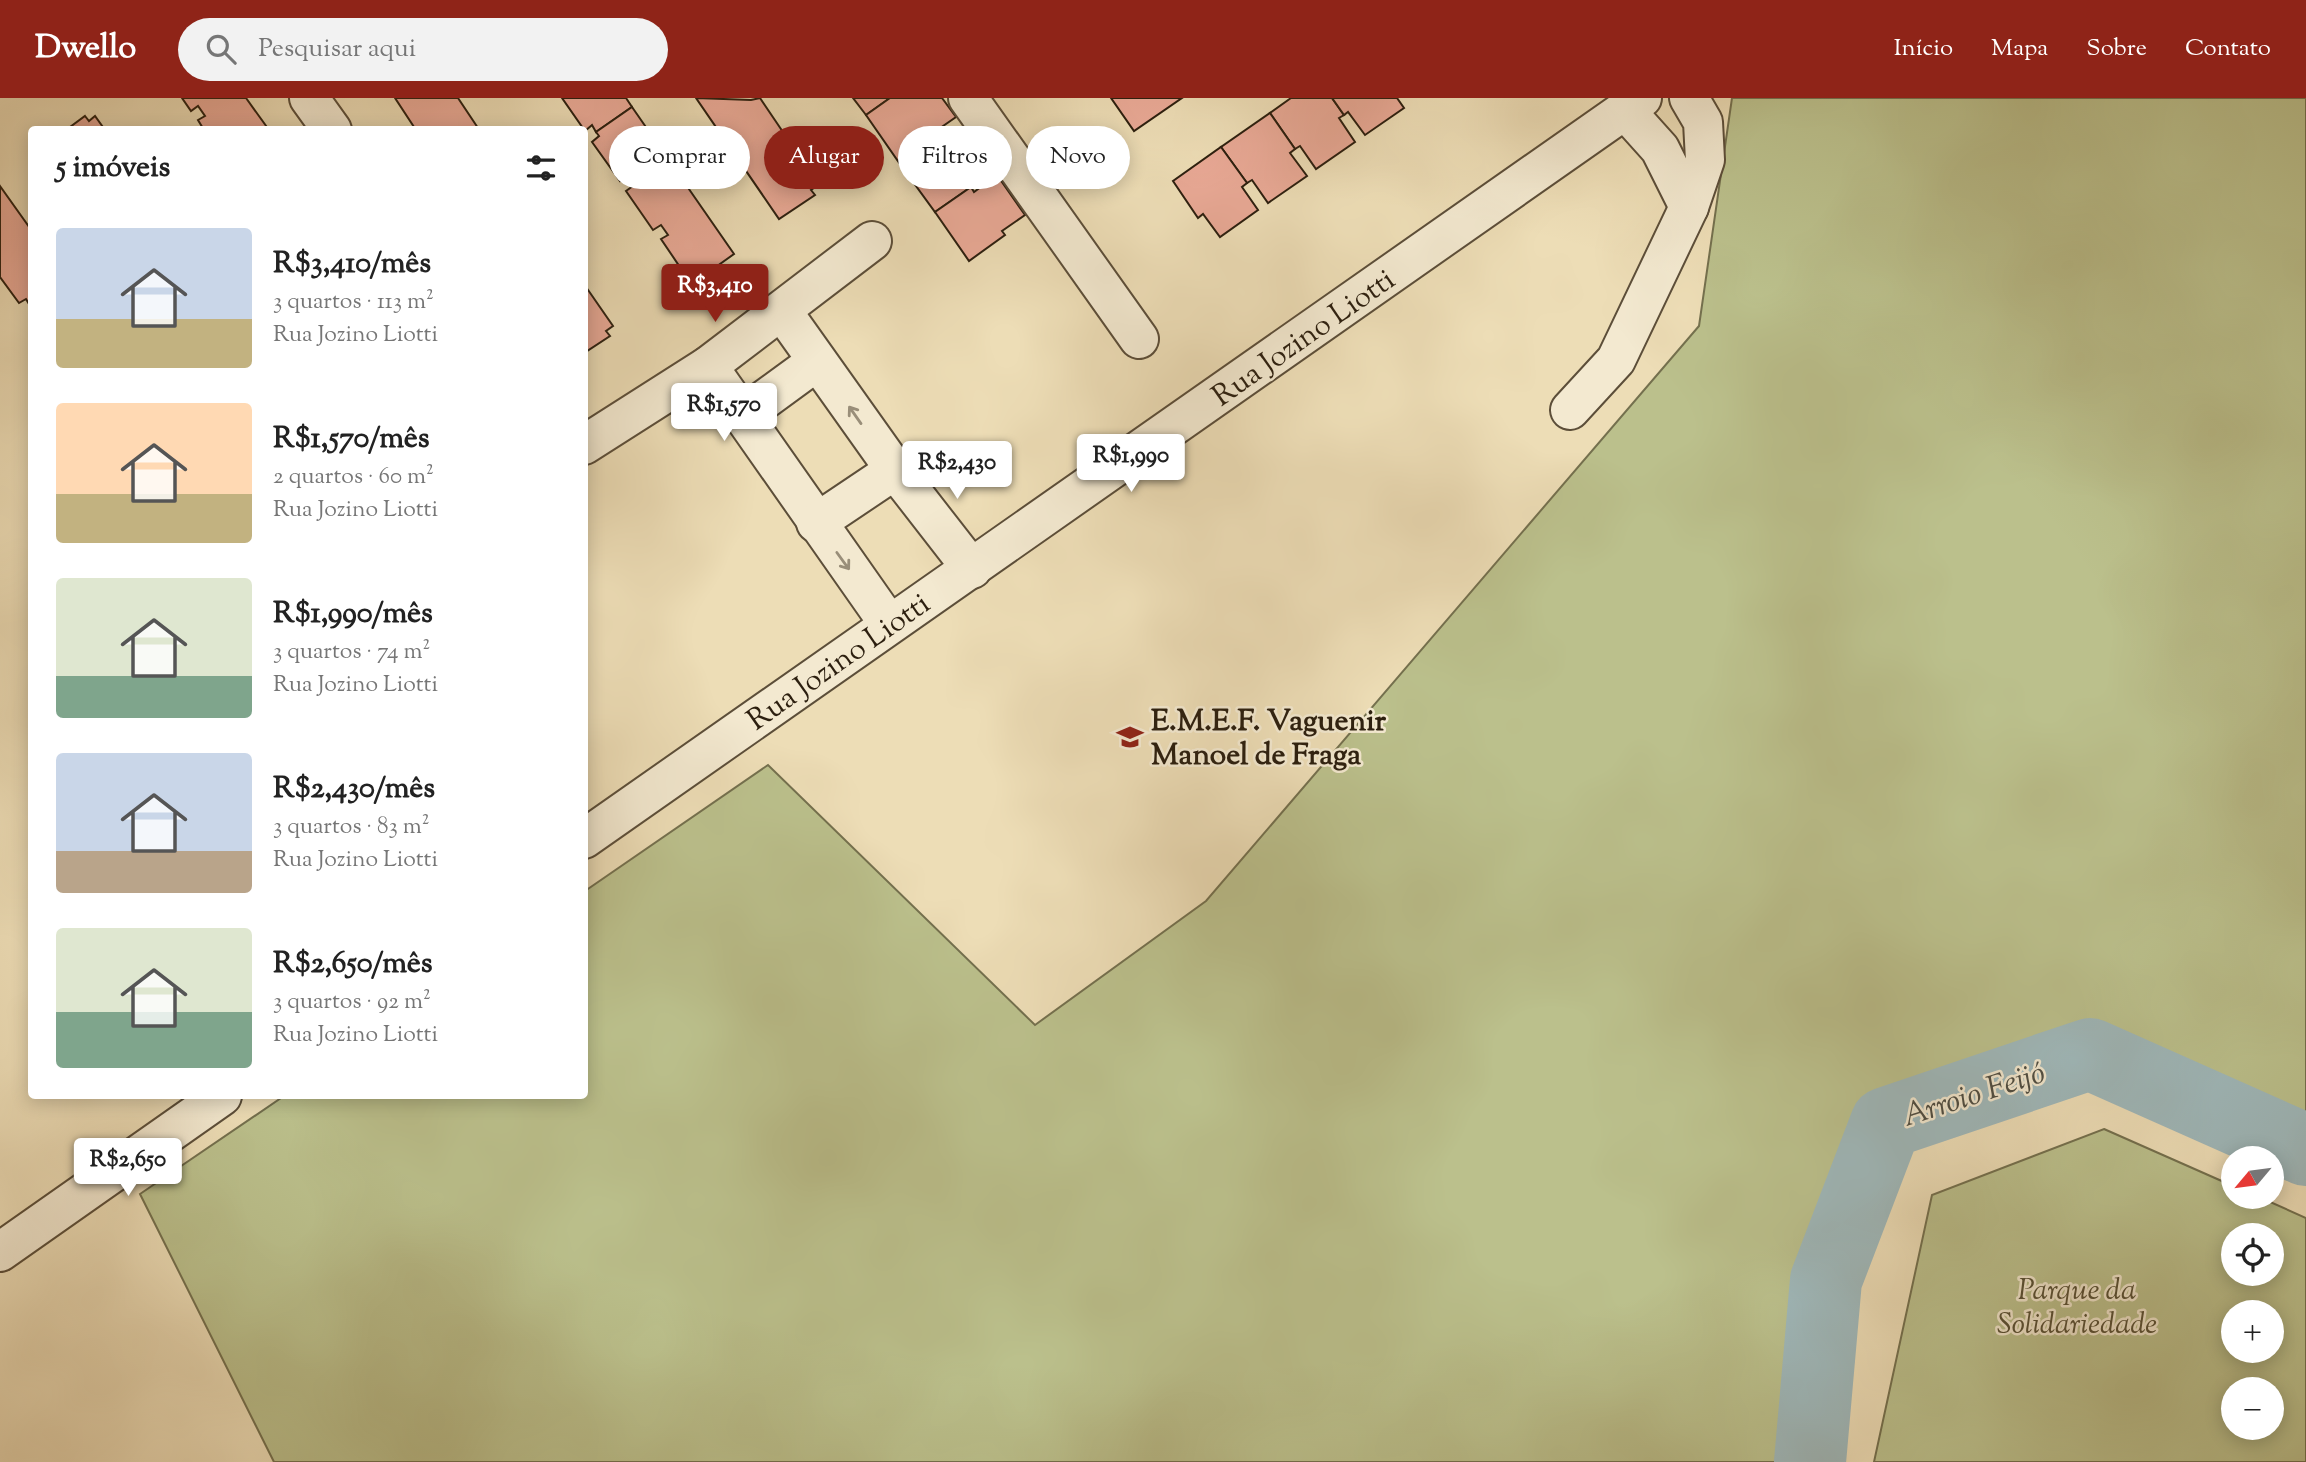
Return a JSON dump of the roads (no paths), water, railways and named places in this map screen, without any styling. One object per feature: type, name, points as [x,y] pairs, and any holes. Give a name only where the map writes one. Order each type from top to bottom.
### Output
[{"type":"street","points":[[309,98],[329,126]]},
{"type":"street","points":[[968,98],[1139,339]]},
{"type":"street","points":[[1570,410],[1616,360],[1689,207],[1705,160],[1703,122],[1689,98]]},
{"type":"street","points":[[1633,104],[1660,149],[1689,207]]},
{"type":"street","name":"Rua Jozino Liotti","points":[[588,836],[1633,104]]},
{"type":"street","points":[[588,442],[708,366],[872,241]]},
{"type":"street","points":[[782,310],[816,362],[895,470],[972,569]]},
{"type":"street","points":[[742,416],[816,362]]},
{"type":"street","points":[[708,366],[889,624]]},
{"type":"street","points":[[816,523],[895,470]]},
{"type":"street","points":[[0,1252],[218,1099]]},
{"type":"waterway","name":"Arroio Feijó","points":[[1810,1462],[1826,1280],[1886,1123],[2090,1054],[2306,1150]]},
{"type":"place","name":"E.M.E.F. Vaguenir Manoel de Fraga","points":[[1130,737]]},
{"type":"park label","name":"Parque da Solidariedade","points":[[2077,1306]]}]
